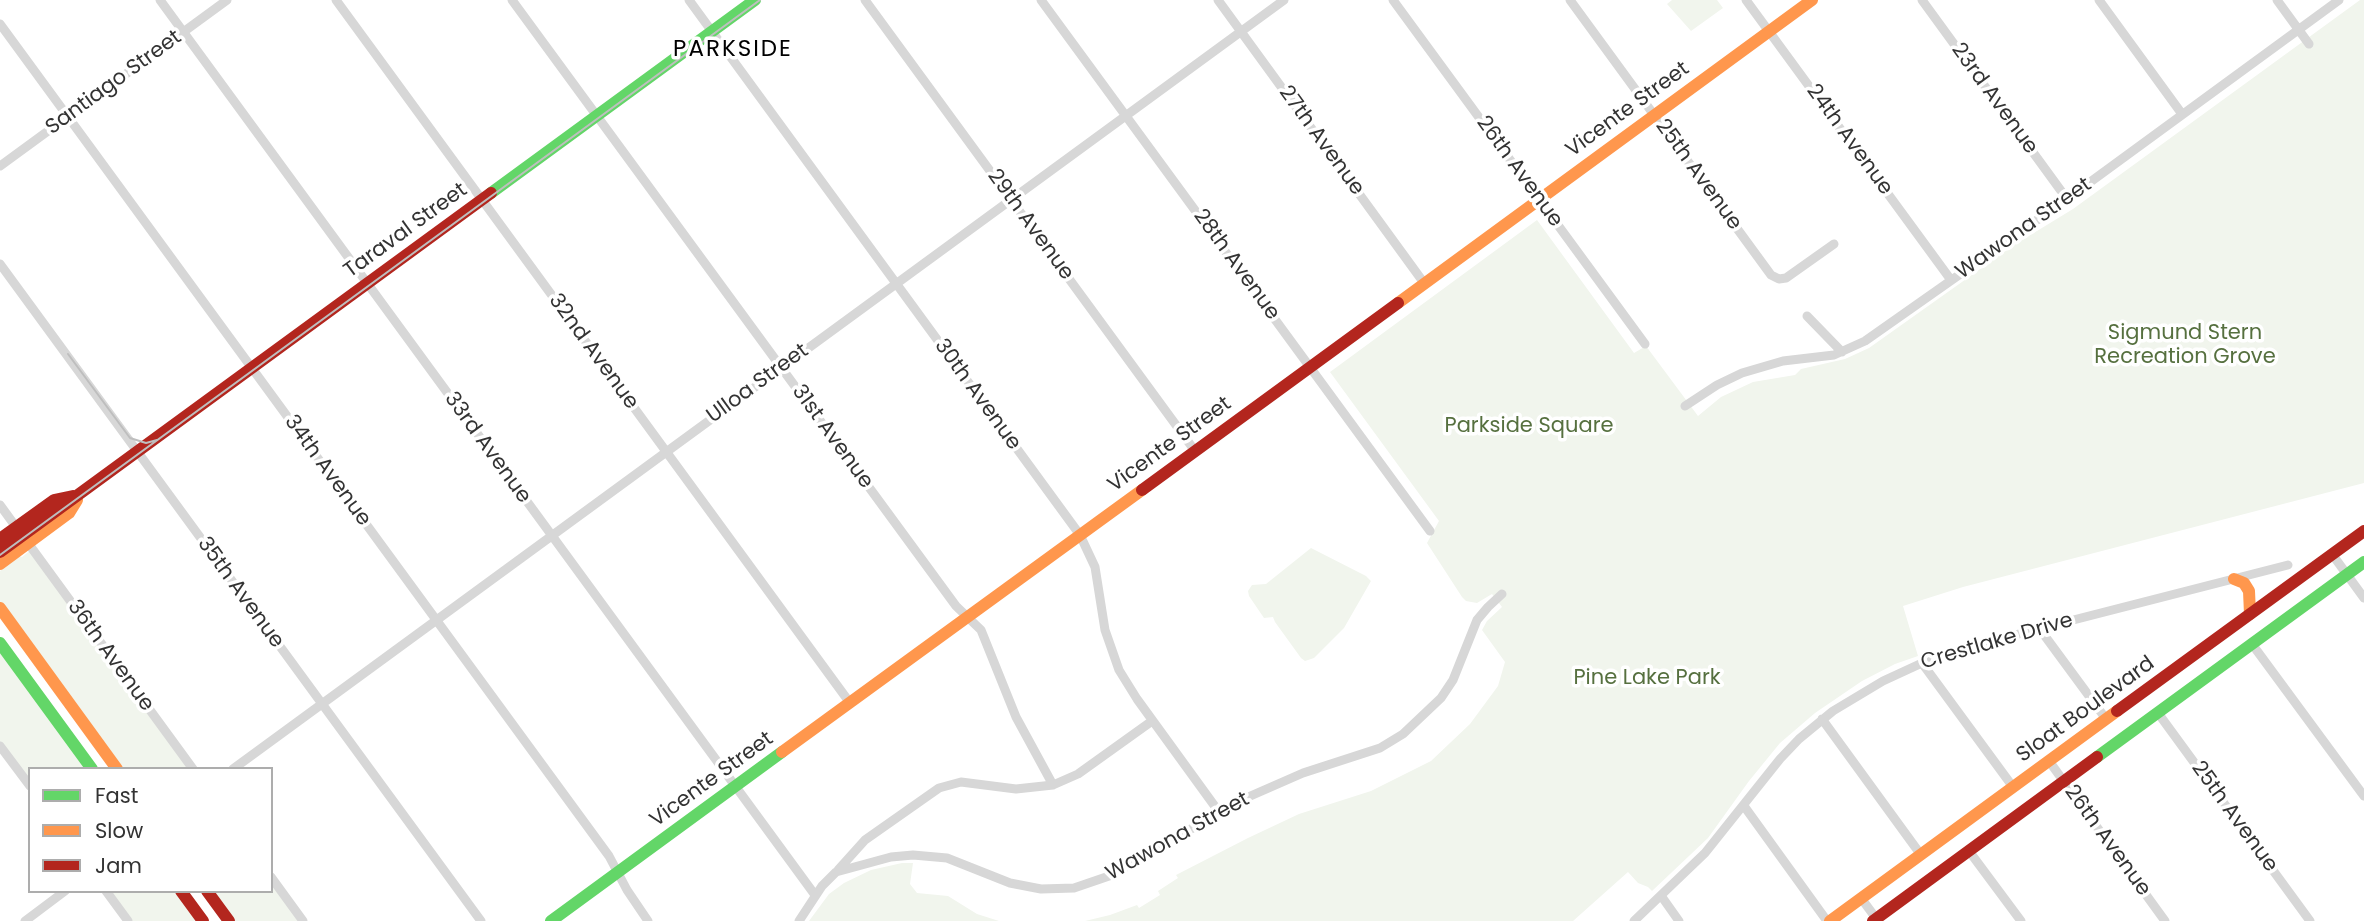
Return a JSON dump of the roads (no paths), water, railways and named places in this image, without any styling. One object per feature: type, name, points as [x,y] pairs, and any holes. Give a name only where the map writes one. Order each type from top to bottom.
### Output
[{"type":"street","name":"33rd Avenue","points":[[160,0],[815,895]]},
{"type":"street","name":"Santiago Street","points":[[0,166],[227,0]]},
{"type":"street","name":"32nd Avenue","points":[[336,0],[850,703]]},
{"type":"street","name":"31st Avenue","points":[[512,0],[956,606],[981,630],[1016,717],[1052,785]]},
{"type":"street","name":"30th Avenue","points":[[689,0],[1080,535],[1095,567],[1102,619],[1114,660],[1124,680],[1219,812]]},
{"type":"street","name":"Taraval Street","points":[[0,552],[755,0]]},
{"type":"street","name":"29th Avenue","points":[[865,0],[1195,451]]},
{"type":"street","name":"28th Avenue","points":[[1041,0],[1430,531]]},
{"type":"street","name":"27th Avenue","points":[[1217,0],[1424,283]]},
{"type":"street","name":"Ulloa Street","points":[[236,767],[1284,0]]},
{"type":"street","name":"26th Avenue","points":[[1393,0],[1645,344]]},
{"type":"street","name":"25th Avenue","points":[[1570,0],[1769,272],[1779,279],[1789,276],[1834,244]]},
{"type":"street","name":"24th Avenue","points":[[1746,0],[1951,280]]},
{"type":"street","name":"Vicente Street","points":[[551,921],[1812,0]]},
{"type":"street","name":"23rd Avenue","points":[[1922,0],[2067,199]]},
{"type":"street","points":[[2099,0],[2182,114]]},
{"type":"street","points":[[2277,0],[2309,44]]},
{"type":"street","name":"Wawona Street","points":[[1685,406],[1717,385],[1755,368],[1842,352],[1880,332],[2339,0]]},
{"type":"street","name":"34th Avenue","points":[[0,24],[609,856],[626,890],[648,921]]},
{"type":"street","name":"35th Avenue","points":[[0,264],[481,921]]},
{"type":"street","points":[[1807,316],[1842,352]]},
{"type":"street","name":"Taraval Street","points":[[0,539],[54,500],[80,494]]},
{"type":"street","name":"Taraval Street","points":[[0,564],[69,513],[80,494]]},
{"type":"street","points":[[0,505],[16,527]]},
{"type":"street","name":"Sloat Boulevard","points":[[1829,921],[2364,531]]},
{"type":"street","name":"36th Avenue","points":[[28,543],[192,767]]},
{"type":"street","points":[[2332,554],[2364,598]]},
{"type":"street","points":[[1861,898],[1876,920],[2364,562]]},
{"type":"street","name":"Crestlake Drive","points":[[1634,921],[1705,853],[1780,759],[1822,719],[1870,688],[1922,663],[1964,648],[2288,565]]},
{"type":"street","points":[[2234,579],[2244,583],[2249,591],[2250,614]]},
{"type":"street","name":"Wawona Street","points":[[836,872],[891,857],[925,855],[958,861],[1020,886],[1052,890],[1074,888],[1112,875],[1239,801],[1294,777],[1380,748],[1403,734],[1434,706],[1447,690],[1478,620],[1503,594]]},
{"type":"street","points":[[0,608],[116,767]]},
{"type":"street","points":[[2039,628],[2106,719]]},
{"type":"street","points":[[0,643],[91,767]]},
{"type":"street","points":[[2252,644],[2364,796]]},
{"type":"street","points":[[1922,663],[2013,787]]},
{"type":"street","name":"25th Avenue","points":[[2158,713],[2311,921]]},
{"type":"street","points":[[1822,719],[1921,855]]},
{"type":"street","points":[[799,921],[815,895],[865,840],[927,794],[943,786],[969,782],[1021,789],[1052,785],[1078,774],[1152,721]]},
{"type":"street","points":[[0,746],[28,783]]},
{"type":"street","name":"26th Avenue","points":[[2049,761],[2165,921]]},
{"type":"street","points":[[1744,807],[1829,921]]},
{"type":"street","points":[[1969,851],[2021,921]]},
{"type":"street","points":[[273,880],[303,921]]},
{"type":"street","points":[[25,921],[62,893]]},
{"type":"street","points":[[107,893],[128,921]]},
{"type":"street","points":[[182,893],[203,921]]},
{"type":"street","points":[[208,893],[229,921]]},
{"type":"street","points":[[1662,897],[1679,921]]},
{"type":"tram line","points":[[0,555],[760,0]]},
{"type":"tram line","points":[[68,354],[130,438],[146,443],[157,440]]},
{"type":"district","name":"PARKSIDE","points":[[733,50]]},
{"type":"park label","name":"Sigmund Stern Recreation Grove","points":[[2185,346]]},
{"type":"park label","name":"Parkside Square","points":[[1529,427]]},
{"type":"park label","name":"Pine Lake Park","points":[[1647,679]]}]
